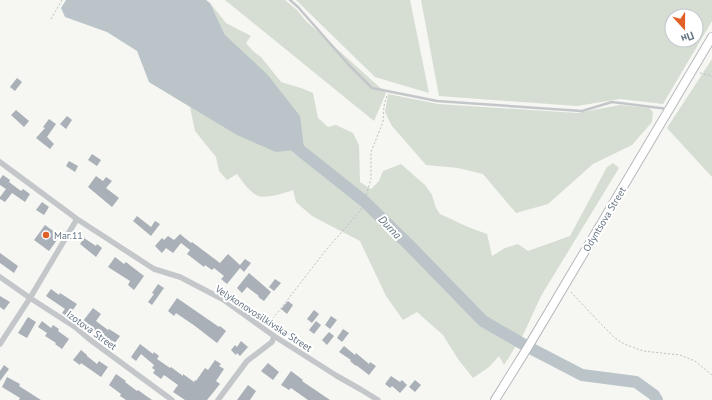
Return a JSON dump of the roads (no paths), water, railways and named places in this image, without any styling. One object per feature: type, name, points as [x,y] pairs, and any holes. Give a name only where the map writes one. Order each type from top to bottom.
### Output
[{"type":"main road","name":"Odyntsova Street","points":[[495,400],[564,287],[712,37]]},
{"type":"street","name":"Velykonovosilkivska Street","points":[[0,162],[77,219],[154,269],[180,277],[224,300],[274,336],[378,400]]},
{"type":"street","points":[[0,344],[30,298],[77,219]]},
{"type":"street","name":"Izotova Street","points":[[0,277],[75,327],[172,400]]},
{"type":"street","points":[[218,400],[247,361],[272,342],[274,336]]},
{"type":"lane","points":[[290,0],[372,88],[438,101],[582,110],[612,102],[669,109]]},
{"type":"waterway","name":"Durna","points":[[288,139],[364,201],[483,321],[528,347],[582,375],[636,382],[654,395],[657,400]]},
{"type":"place","name":"Маг.11","points":[[46,235]]}]
